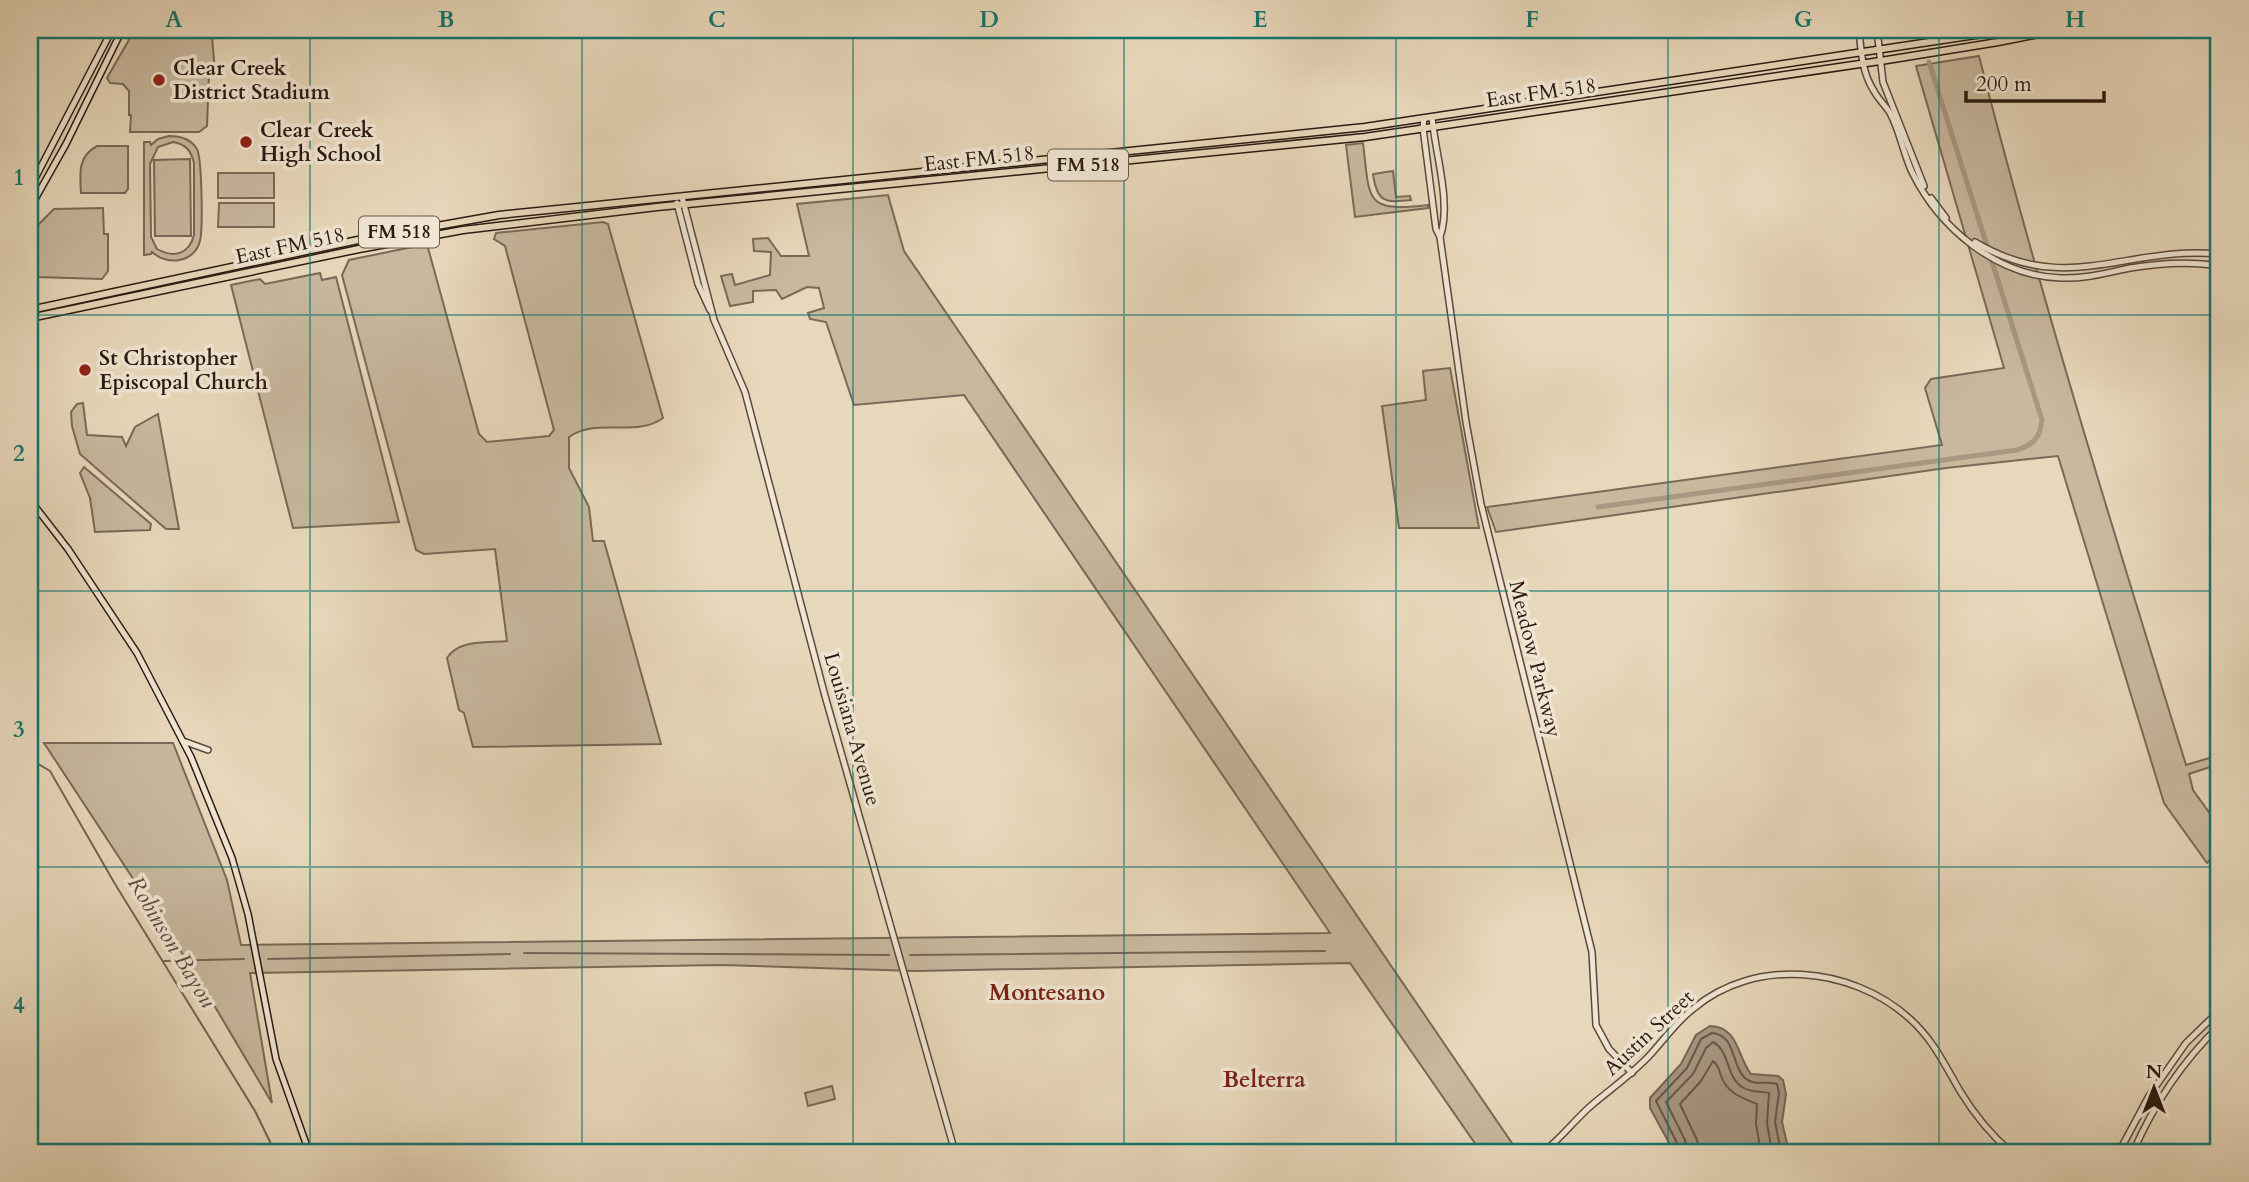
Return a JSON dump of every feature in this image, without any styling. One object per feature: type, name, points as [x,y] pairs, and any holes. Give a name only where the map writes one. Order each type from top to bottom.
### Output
[{"type":"main road","name":"East FM 518","points":[[30,310],[286,254],[499,215],[1354,128],[2009,30]]},
{"type":"main road","name":"East FM 518","points":[[30,318],[359,249],[500,225],[1245,150],[1433,127],[1881,61],[2059,30]]},
{"type":"main road","points":[[1996,32],[1998,42]]},
{"type":"main road","points":[[1598,92],[1601,102]]},
{"type":"main road","points":[[769,189],[770,197]]},
{"type":"main road","points":[[586,206],[587,216]]},
{"type":"main road","points":[[499,215],[500,225]]},
{"type":"main road","points":[[411,230],[412,239]]},
{"type":"main road","points":[[358,240],[359,249]]},
{"type":"main road","points":[[286,254],[290,264]]},
{"type":"main road","points":[[184,276],[187,286]]},
{"type":"street","points":[[30,188],[111,30],[121,32],[66,144],[30,208]]},
{"type":"street","points":[[1859,30],[1863,63],[1873,90],[1890,113],[1912,171],[1931,204],[1958,233],[1997,261],[2024,273],[2059,278],[2192,261],[2219,265]]},
{"type":"street","points":[[1877,30],[1883,82],[1924,186],[1948,219],[1974,242],[2038,267],[2071,269],[2183,253],[2219,254]]},
{"type":"street","name":"Meadow Parkway","points":[[1432,117],[1443,202],[1443,229],[1440,237]]},
{"type":"street","name":"Meadow Parkway","points":[[1424,118],[1436,229],[1440,237],[1473,467],[1592,952],[1595,1025],[1609,1049],[1632,1073]]},
{"type":"street","name":"Louisiana Avenue","points":[[679,197],[713,316],[745,392],[825,696],[955,1152]]},
{"type":"street","points":[[30,500],[68,549],[137,653],[183,741],[232,858],[248,914],[276,1059],[309,1152]]},
{"type":"street","points":[[183,741],[208,750]]},
{"type":"street","name":"Austin Street","points":[[1543,1152],[1591,1105],[1632,1073],[1693,1008],[1729,988],[1777,975],[1802,974],[1831,978],[1863,988],[1909,1017],[1942,1057],[1979,1119],[2011,1152]]},
{"type":"street","points":[[2119,1152],[2149,1096],[2179,1053],[2192,1035],[2219,1010]]},
{"type":"street","points":[[2133,1152],[2170,1086],[2219,1026]]},
{"type":"shaded area","name":"Clear Creek District Stadium","points":[[155,34],[173,38],[183,34],[212,35],[215,74],[209,73],[207,126],[199,132],[130,132],[129,91],[123,84],[110,83],[107,78],[130,38]]},
{"type":"shaded area","points":[[1979,56],[2052,323],[2186,765],[2219,755],[2219,764],[2189,774],[2193,790],[2219,826],[2219,862],[2210,860],[2207,863],[2164,803],[2058,456],[1946,468],[1496,532],[1487,507],[1942,445],[1925,388],[1931,379],[2004,368],[1916,66]]},
{"type":"shaded area","points":[[169,136],[185,139],[195,146],[199,155],[202,194],[200,241],[192,254],[179,260],[165,259],[152,252],[144,255],[144,142],[150,142],[151,145],[158,139]],"holes":[[[173,142],[187,149],[194,163],[194,235],[184,251],[174,254],[157,249],[151,237],[150,164],[158,147]]]},
{"type":"shaded area","points":[[1363,143],[1367,177],[1374,198],[1391,207],[1428,205],[1428,208],[1355,217],[1346,145]]},
{"type":"shaded area","points":[[97,146],[128,146],[128,189],[125,193],[81,193],[80,173],[83,161]]},
{"type":"shaded area","points":[[190,159],[191,236],[155,236],[154,160]]},
{"type":"shaded area","points":[[1393,171],[1396,197],[1410,196],[1411,200],[1394,201],[1383,199],[1380,195],[1373,174]]},
{"type":"shaded area","points":[[218,173],[274,173],[274,198],[218,198]]},
{"type":"shaded area","points":[[888,195],[904,251],[1518,1152],[1481,1152],[1350,963],[915,971],[721,965],[250,973],[272,1103],[195,973],[44,743],[173,743],[227,880],[241,945],[1330,933],[964,395],[854,405],[826,322],[810,319],[808,313],[824,308],[819,288],[807,287],[782,299],[776,290],[753,291],[753,302],[730,306],[721,276],[732,274],[735,285],[770,275],[771,252],[754,251],[753,239],[768,238],[781,256],[809,256],[797,204]]},
{"type":"shaded area","points":[[219,203],[274,203],[274,227],[218,227]]},
{"type":"shaded area","points":[[103,208],[104,234],[108,234],[108,271],[102,279],[36,277],[35,228],[54,209]]},
{"type":"shaded area","points":[[603,222],[608,224],[663,418],[641,427],[603,427],[580,431],[569,437],[569,468],[589,507],[593,541],[604,541],[661,744],[473,747],[464,713],[459,710],[447,658],[452,652],[466,645],[507,641],[495,549],[424,554],[416,550],[342,275],[349,260],[427,244],[479,434],[487,442],[549,436],[554,430],[505,246],[494,239],[496,233]]},
{"type":"shaded area","points":[[320,273],[322,280],[336,277],[399,522],[293,528],[231,285],[260,279],[265,284]]},
{"type":"shaded area","points":[[1450,368],[1479,528],[1399,528],[1382,406],[1426,400],[1423,371]]},
{"type":"shaded area","points":[[83,403],[87,435],[122,437],[126,446],[135,427],[158,414],[179,529],[166,529],[80,454],[71,412],[77,404]]},
{"type":"shaded area","points":[[84,467],[151,524],[150,530],[95,532],[90,498],[80,473]]},
{"type":"shaded area","points":[[832,1086],[835,1099],[808,1106],[805,1093]]},
{"type":"water","points":[[1710,1026],[1727,1031],[1751,1074],[1778,1076],[1783,1080],[1786,1094],[1782,1122],[1789,1152],[1674,1152],[1650,1108],[1650,1098],[1681,1064],[1696,1035]]},
{"type":"waterway","points":[[1920,30],[1921,34]]},
{"type":"waterway","points":[[1598,507],[2017,450],[2035,440],[2042,420],[1929,62]]},
{"type":"waterway","name":"Robinson Bayou","points":[[30,759],[50,771],[115,884],[255,1111],[275,1152]]},
{"type":"waterway","points":[[910,955],[1325,951]]},
{"type":"waterway","points":[[524,953],[889,955]]},
{"type":"waterway","points":[[268,959],[510,954]]},
{"type":"waterway","points":[[164,961],[244,959]]},
{"type":"place","name":"Clear Creek District Stadium","points":[[159,80]]},
{"type":"place","name":"Clear Creek High School","points":[[246,142]]},
{"type":"place","name":"St Christopher Episcopal Church","points":[[85,370]]},
{"type":"district","name":"Montesano","points":[[1047,992]]},
{"type":"district","name":"Belterra","points":[[1264,1079]]}]
